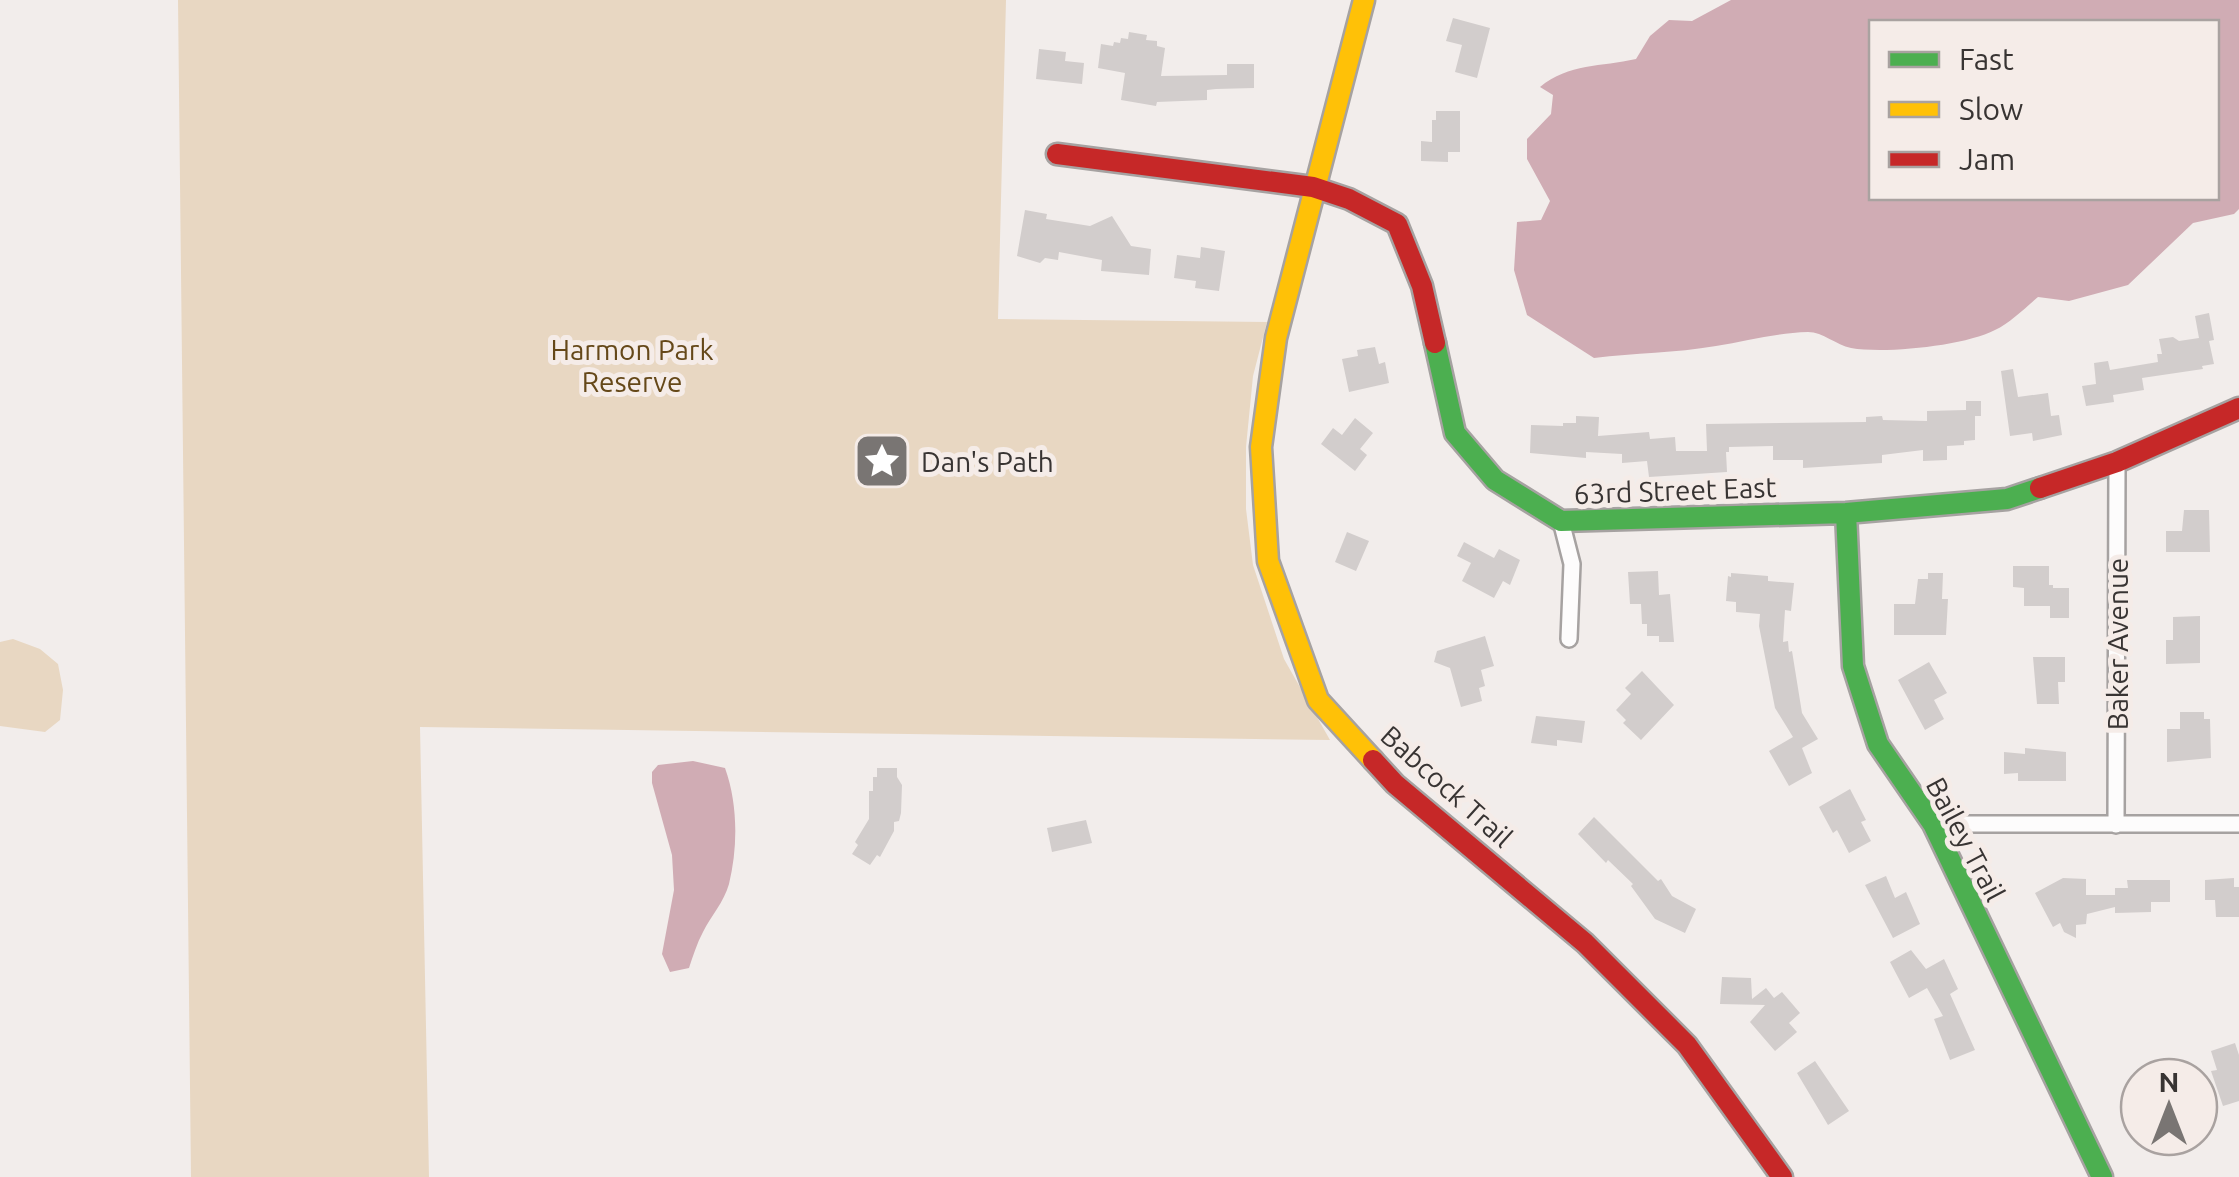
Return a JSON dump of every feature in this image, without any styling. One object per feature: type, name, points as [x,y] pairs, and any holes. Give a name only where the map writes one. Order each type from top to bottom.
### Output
[{"type":"street","name":"Babcock Trail","points":[[1364,0],[1312,187],[1276,338],[1260,446],[1268,561],[1318,700],[1395,784],[1585,943],[1687,1045],[1782,1177]]},
{"type":"street","name":"63rd Street East","points":[[1056,154],[1312,187],[1349,199],[1397,224],[1422,286],[1455,433],[1495,480],[1561,521],[1846,512],[2008,499],[2117,462],[2239,408]]},
{"type":"street","name":"Baker Avenue","points":[[2116,825],[2117,462]]},
{"type":"street","name":"Bailey Trail","points":[[1846,512],[1853,666],[1878,744],[1933,824],[2102,1177]]},
{"type":"street","points":[[1561,521],[1572,564],[1569,640]]},
{"type":"street","points":[[1933,824],[2239,824]]},
{"type":"green space","name":"Harmon Park Reserve","points":[[178,0],[1006,0],[998,319],[1267,322],[1253,376],[1246,447],[1246,509],[1253,565],[1284,659],[1330,740],[420,727],[429,1177],[191,1177]]},
{"type":"green space","points":[[13,639],[40,649],[58,664],[63,690],[60,720],[45,732],[0,726],[0,642]]},
{"type":"shaded area","points":[[1731,0],[2239,0],[2239,209],[2234,214],[2193,223],[2128,285],[2069,301],[2038,297],[2001,327],[1964,340],[1866,350],[1808,332],[1594,358],[1527,315],[1514,270],[1517,222],[1541,220],[1550,201],[1527,159],[1527,139],[1551,114],[1553,95],[1540,87],[1574,70],[1636,59],[1650,36],[1669,20],[1692,21]]},
{"type":"shaded area","points":[[693,761],[725,768],[734,811],[734,855],[727,891],[701,936],[689,968],[670,972],[662,954],[674,890],[672,855],[652,772],[658,765]]},
{"type":"building","points":[[1453,18],[1490,28],[1477,78],[1455,72],[1462,45],[1446,41]]},
{"type":"building","points":[[1129,32],[1147,35],[1146,40],[1157,41],[1157,46],[1165,48],[1161,76],[1227,75],[1227,64],[1254,64],[1254,88],[1207,90],[1207,100],[1157,102],[1156,106],[1121,100],[1125,73],[1098,68],[1101,44],[1120,43],[1121,38],[1128,39]]},
{"type":"building","points":[[1039,49],[1066,52],[1065,61],[1084,63],[1082,84],[1036,79]]},
{"type":"building","points":[[1436,111],[1460,111],[1460,152],[1448,152],[1448,162],[1421,161],[1421,141],[1432,142]]},
{"type":"building","points":[[1025,210],[1047,214],[1046,219],[1090,226],[1112,216],[1131,246],[1151,249],[1149,275],[1101,271],[1102,260],[1059,252],[1058,260],[1045,258],[1040,263],[1017,256]]},
{"type":"building","points":[[1201,247],[1225,251],[1219,291],[1195,288],[1196,281],[1174,278],[1177,255],[1200,258]]},
{"type":"building","points":[[2209,313],[2214,364],[2142,378],[2144,390],[2113,395],[2114,402],[2086,406],[2082,386],[2096,384],[2094,363],[2108,361],[2110,370],[2158,362],[2157,354],[2162,354],[2159,339],[2199,338],[2195,316]]},
{"type":"building","points":[[1375,347],[1379,364],[1385,362],[1389,383],[1349,392],[1342,359],[1358,356],[1357,350]]},
{"type":"building","points":[[2013,369],[2018,397],[2048,393],[2051,416],[2059,415],[2062,435],[2033,441],[2032,433],[2010,436],[2001,371]]},
{"type":"building","points":[[1966,401],[1981,401],[1981,416],[1975,416],[1975,440],[1947,446],[1947,460],[1923,461],[1923,450],[1882,455],[1882,463],[1803,468],[1803,460],[1773,460],[1773,446],[1729,447],[1727,472],[1649,477],[1647,461],[1622,463],[1622,454],[1586,452],[1586,458],[1530,453],[1531,425],[1563,426],[1576,423],[1576,416],[1599,417],[1598,436],[1649,432],[1650,439],[1675,437],[1676,451],[1707,451],[1706,424],[1866,422],[1866,417],[1882,416],[1883,420],[1927,421],[1927,411],[1966,410]]},
{"type":"building","points":[[1355,418],[1373,433],[1360,449],[1367,455],[1355,471],[1321,444],[1333,428],[1342,435]]},
{"type":"building","points":[[2184,510],[2209,510],[2210,552],[2166,552],[2166,531],[2182,531]]},
{"type":"building","points":[[1347,532],[1369,541],[1356,571],[1335,562]]},
{"type":"building","points":[[1464,542],[1494,558],[1499,549],[1520,560],[1510,585],[1503,581],[1494,598],[1462,581],[1471,563],[1457,556]]},
{"type":"building","points":[[2013,566],[2049,566],[2049,585],[2069,588],[2069,618],[2050,618],[2050,606],[2024,606],[2024,588],[2013,587]]},
{"type":"building","points":[[1658,571],[1659,595],[1670,594],[1674,642],[1659,642],[1659,636],[1647,636],[1641,604],[1630,604],[1628,572]]},
{"type":"building","points":[[1731,573],[1794,583],[1791,611],[1785,610],[1783,642],[1788,641],[1789,652],[1792,651],[1802,713],[1818,739],[1802,748],[1812,773],[1789,786],[1769,751],[1793,737],[1775,708],[1760,614],[1736,612],[1736,602],[1726,601]]},
{"type":"building","points":[[1928,573],[1943,573],[1942,599],[1948,599],[1946,635],[1894,635],[1894,604],[1915,604],[1918,579],[1928,579]]},
{"type":"building","points":[[2200,616],[2200,663],[2166,664],[2166,640],[2173,640],[2173,617]]},
{"type":"building","points":[[1485,636],[1494,666],[1481,670],[1485,686],[1479,688],[1482,701],[1461,707],[1450,668],[1434,662],[1437,651]]},
{"type":"building","points":[[2033,657],[2065,657],[2065,682],[2058,682],[2059,704],[2037,704]]},
{"type":"building","points":[[1929,662],[1947,693],[1934,700],[1944,719],[1925,730],[1898,680]]},
{"type":"building","points":[[1642,671],[1674,705],[1641,740],[1616,710],[1631,694],[1625,688]]},
{"type":"building","points":[[2180,712],[2204,712],[2204,719],[2210,719],[2211,758],[2167,762],[2167,729],[2180,729]]},
{"type":"building","points":[[1536,716],[1585,721],[1582,743],[1531,743]]},
{"type":"building","points":[[2025,748],[2066,752],[2066,781],[2018,781],[2018,773],[2004,774],[2004,752],[2025,754]]},
{"type":"building","points":[[877,768],[897,768],[902,785],[901,813],[880,857],[877,855],[870,865],[852,854],[869,819],[869,791],[873,791]]},
{"type":"building","points":[[1850,789],[1866,820],[1861,822],[1871,841],[1849,853],[1819,807]]},
{"type":"building","points":[[1594,817],[1658,881],[1661,879],[1672,896],[1696,909],[1685,933],[1655,919],[1633,884],[1578,834]]},
{"type":"building","points":[[1086,820],[1092,843],[1052,852],[1047,828]]},
{"type":"building","points":[[1886,876],[1895,898],[1906,892],[1920,924],[1893,938],[1865,885]]},
{"type":"building","points":[[2063,878],[2086,879],[2086,895],[2115,895],[2115,888],[2128,888],[2127,880],[2170,880],[2170,902],[2151,902],[2151,912],[2115,913],[2115,907],[2087,914],[2086,924],[2076,925],[2076,938],[2064,932],[2060,923],[2053,927],[2035,893]]},
{"type":"building","points":[[2234,878],[2234,887],[2239,887],[2239,917],[2216,917],[2215,900],[2205,900],[2205,880]]},
{"type":"building","points":[[1911,950],[1926,969],[1944,959],[1958,989],[1950,994],[1975,1050],[1950,1060],[1934,1019],[1943,1016],[1927,988],[1909,998],[1890,962]]},
{"type":"building","points":[[1722,977],[1751,978],[1752,999],[1766,988],[1774,998],[1782,992],[1800,1013],[1789,1023],[1797,1032],[1775,1051],[1750,1022],[1765,1005],[1720,1004]]},
{"type":"building","points":[[2235,1043],[2239,1055],[2239,1101],[2223,1106],[2219,1094],[2219,1057],[2213,1057],[2211,1051]]},
{"type":"building","points":[[1815,1061],[1849,1111],[1828,1125],[1797,1073]]},
{"type":"traffic: fast","points":[[1435,343],[1455,433],[1495,480],[1561,521],[1846,513],[2007,499],[2040,488]]},
{"type":"traffic: fast","points":[[1846,513],[1853,666],[1878,744],[1933,824],[2102,1177]]},
{"type":"traffic: slow","points":[[1364,0],[1276,338],[1261,447],[1268,561],[1318,700],[1373,760]]},
{"type":"traffic: jam","points":[[1057,154],[1313,187],[1349,199],[1397,224],[1422,286],[1435,343]]},
{"type":"traffic: jam","points":[[2040,488],[2117,462],[2239,408]]},
{"type":"traffic: jam","points":[[1373,760],[1395,784],[1585,943],[1687,1045],[1782,1177]]},
{"type":"place","name":"Dan's Path","points":[[882,461]]}]
